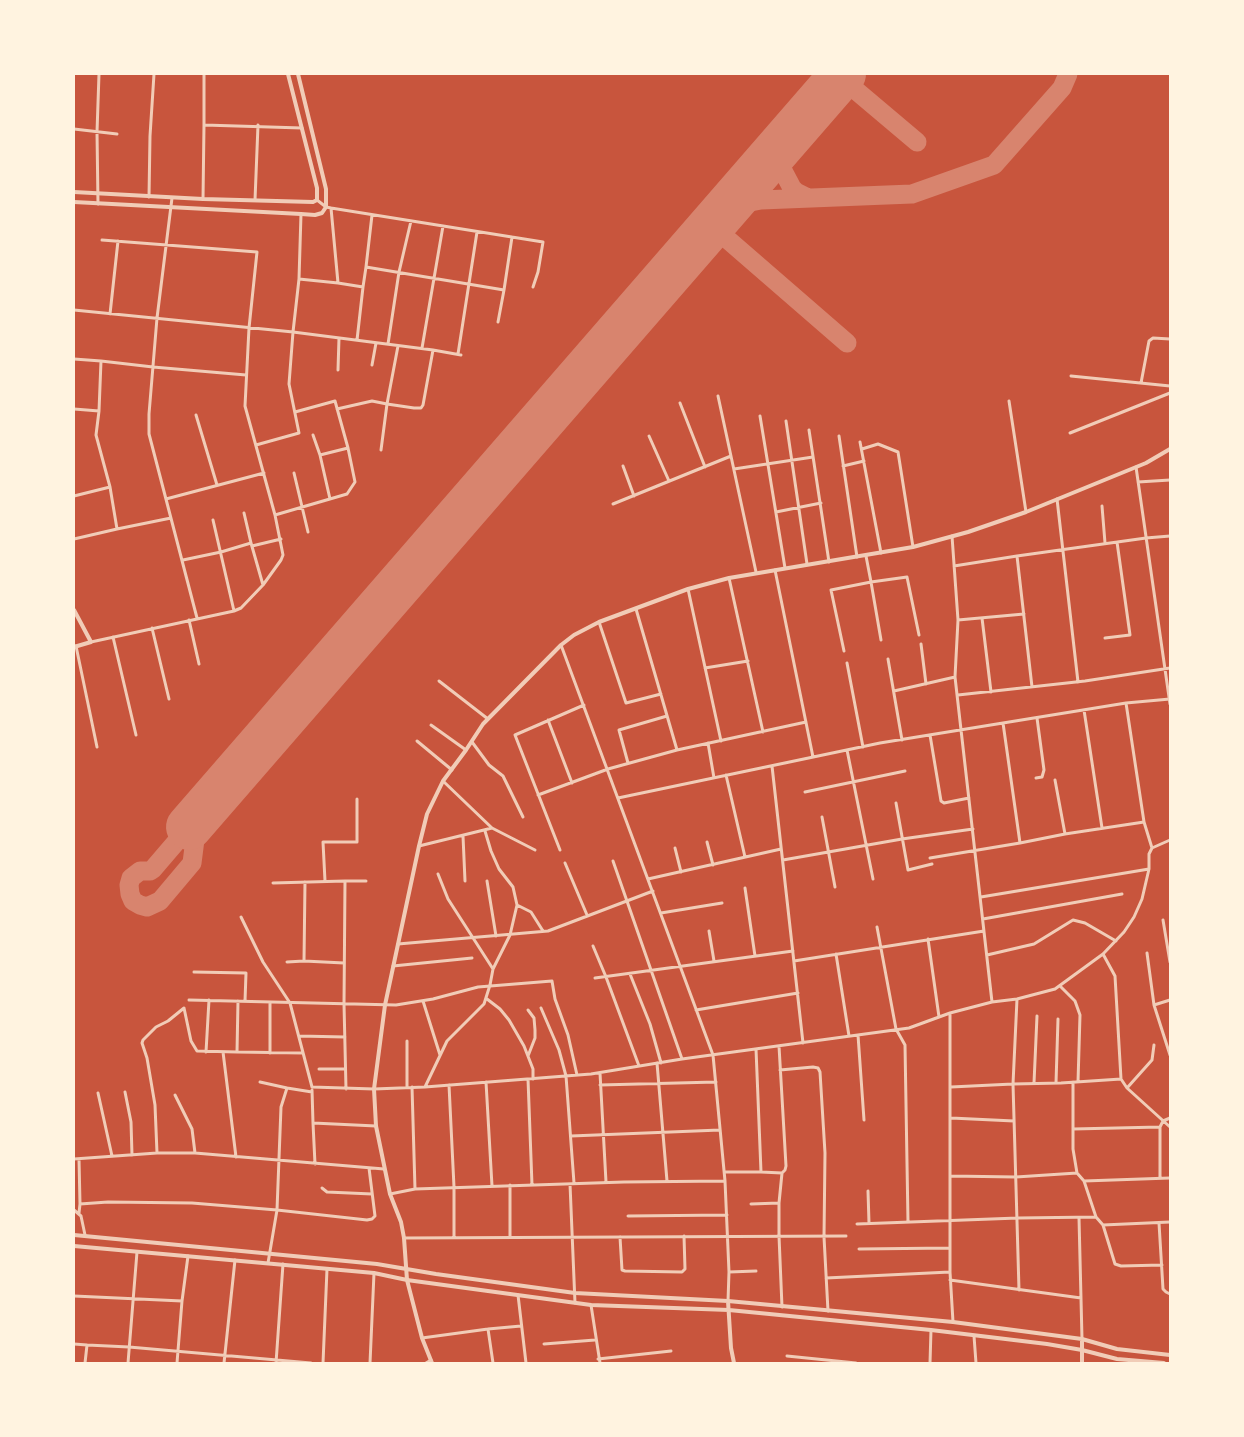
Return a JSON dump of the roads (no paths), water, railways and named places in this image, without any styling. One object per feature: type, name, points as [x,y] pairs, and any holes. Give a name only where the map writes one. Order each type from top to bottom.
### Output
[{"type":"street","points":[[98,204],[97,132],[99,74]]},
{"type":"street","points":[[149,196],[154,74]]},
{"type":"street","points":[[203,199],[204,74]]},
{"type":"street","points":[[288,74],[318,188],[316,200]]},
{"type":"street","points":[[74,202],[301,214],[322,212],[326,207],[326,189],[298,74]]},
{"type":"street","points":[[204,125],[303,128]]},
{"type":"street","points":[[255,200],[258,126]]},
{"type":"street","points":[[74,129],[117,134]]},
{"type":"street","points":[[74,192],[309,203],[316,200]]},
{"type":"street","points":[[172,198],[157,318],[149,434],[197,618]]},
{"type":"street","points":[[316,200],[331,208],[543,242],[538,272],[533,287]]},
{"type":"street","points":[[331,208],[338,283]]},
{"type":"street","points":[[256,444],[299,434],[289,384],[299,279],[301,214]]},
{"type":"street","points":[[357,340],[372,215]]},
{"type":"street","points":[[388,344],[399,272],[411,220]]},
{"type":"street","points":[[422,348],[443,226]]},
{"type":"street","points":[[74,310],[293,332],[422,348],[459,355],[477,232]]},
{"type":"street","points":[[498,322],[512,237]]},
{"type":"street","points":[[97,747],[75,646],[234,610],[246,604],[263,585],[283,555],[281,539],[264,472],[246,412],[249,328],[257,252],[102,240]]},
{"type":"street","points":[[110,314],[118,241]]},
{"type":"street","points":[[366,267],[504,290]]},
{"type":"street","points":[[299,279],[364,286]]},
{"type":"street","points":[[338,370],[339,338]]},
{"type":"street","points":[[1141,383],[1149,341],[1153,338],[1170,339]]},
{"type":"street","points":[[372,365],[376,343]]},
{"type":"street","points":[[381,450],[398,346]]},
{"type":"street","points":[[338,409],[372,401],[422,408],[433,350]]},
{"type":"street","points":[[74,359],[153,368],[246,375]]},
{"type":"street","points":[[101,361],[96,441],[110,487],[117,529]]},
{"type":"street","points":[[1071,376],[1170,386]]},
{"type":"street","points":[[1070,433],[1170,393]]},
{"type":"street","points":[[718,396],[756,572]]},
{"type":"street","points":[[275,515],[347,494],[355,482],[335,401],[295,412]]},
{"type":"street","points":[[1010,401],[1026,512]]},
{"type":"street","points":[[680,404],[705,467]]},
{"type":"street","points":[[74,409],[99,411]]},
{"type":"street","points":[[196,415],[217,486]]},
{"type":"street","points":[[760,416],[785,568]]},
{"type":"street","points":[[786,421],[807,564]]},
{"type":"street","points":[[809,430],[829,562]]},
{"type":"street","points":[[313,435],[320,455],[330,500]]},
{"type":"street","points":[[649,436],[669,481]]},
{"type":"street","points":[[838,436],[857,558]]},
{"type":"street","points":[[860,442],[882,553]]},
{"type":"street","points":[[862,449],[878,444],[898,452],[913,547]]},
{"type":"street","points":[[320,455],[348,448]]},
{"type":"street","points":[[429,1362],[407,1280],[401,1222],[390,1194],[384,1169],[376,1126],[374,1089],[385,1005],[427,814],[443,781],[472,742],[482,724],[561,644],[599,622],[688,589],[729,578],[807,564],[857,558],[913,547],[952,536],[1026,512],[1136,467],[1170,449]]},
{"type":"street","points":[[613,504],[731,456]]},
{"type":"street","points":[[734,469],[768,462],[813,457]]},
{"type":"street","points":[[843,466],[864,461]]},
{"type":"street","points":[[623,466],[634,496]]},
{"type":"street","points":[[1136,467],[1170,704]]},
{"type":"street","points":[[166,499],[264,472]]},
{"type":"street","points":[[294,473],[308,532]]},
{"type":"street","points":[[1138,482],[1170,480]]},
{"type":"street","points":[[74,496],[110,487]]},
{"type":"street","points":[[1057,499],[1078,682]]},
{"type":"street","points":[[776,512],[821,503]]},
{"type":"street","points":[[1102,506],[1105,543]]},
{"type":"street","points":[[244,513],[263,585]]},
{"type":"street","points":[[74,539],[171,518]]},
{"type":"street","points":[[213,520],[234,610]]},
{"type":"street","points":[[952,536],[958,620],[955,677],[992,1002]]},
{"type":"street","points":[[954,566],[1105,543],[1170,536]]},
{"type":"street","points":[[182,560],[281,539]]},
{"type":"street","points":[[1105,638],[1130,635],[1117,542]]},
{"type":"street","points":[[866,556],[881,640]]},
{"type":"street","points":[[1017,556],[1032,687]]},
{"type":"street","points":[[774,570],[813,757]]},
{"type":"street","points":[[844,651],[831,590],[907,576],[918,635]]},
{"type":"street","points":[[729,578],[763,732]]},
{"type":"street","points":[[688,589],[721,741]]},
{"type":"street","points":[[636,609],[678,750]]},
{"type":"street","points":[[74,610],[91,642]]},
{"type":"street","points":[[958,620],[1024,614]]},
{"type":"street","points":[[982,618],[991,692]]},
{"type":"street","points":[[189,620],[198,664]]},
{"type":"street","points":[[599,622],[626,703],[661,694]]},
{"type":"street","points":[[152,628],[169,699]]},
{"type":"street","points":[[113,637],[136,735]]},
{"type":"street","points":[[561,644],[713,1055],[726,1181],[728,1301],[734,1363]]},
{"type":"street","points":[[921,644],[926,684]]},
{"type":"street","points":[[888,660],[902,740]]},
{"type":"street","points":[[705,668],[748,661]]},
{"type":"street","points":[[846,663],[863,747]]},
{"type":"street","points":[[958,696],[1078,682],[1170,668]]},
{"type":"street","points":[[894,691],[955,677]]},
{"type":"street","points":[[439,680],[488,719]]},
{"type":"street","points":[[618,798],[813,757],[930,735],[1126,703],[1170,700]]},
{"type":"street","points":[[1126,703],[1144,822],[1152,848]]},
{"type":"street","points":[[560,850],[515,735],[584,705]]},
{"type":"street","points":[[1084,710],[1102,828]]},
{"type":"street","points":[[628,764],[620,730],[667,716]]},
{"type":"street","points":[[1036,778],[1042,777],[1044,770],[1037,718]]},
{"type":"street","points":[[548,720],[572,783]]},
{"type":"street","points":[[538,794],[608,769],[678,750],[806,722]]},
{"type":"street","points":[[1003,723],[1020,843]]},
{"type":"street","points":[[431,725],[466,750]]},
{"type":"street","points":[[930,735],[940,801],[944,803],[969,798]]},
{"type":"street","points":[[417,741],[452,770]]},
{"type":"street","points":[[472,742],[489,764],[503,776],[523,817]]},
{"type":"street","points":[[708,743],[714,778]]},
{"type":"street","points":[[848,750],[873,879]]},
{"type":"street","points":[[772,766],[803,1043]]},
{"type":"street","points":[[806,792],[905,771]]},
{"type":"street","points":[[726,775],[745,858]]},
{"type":"street","points":[[1055,780],[1065,834]]},
{"type":"street","points":[[443,781],[492,828],[535,850]]},
{"type":"street","points":[[325,881],[323,842],[357,842],[357,799]]},
{"type":"street","points":[[896,803],[908,870],[932,864]]},
{"type":"street","points":[[822,817],[835,888]]},
{"type":"street","points":[[930,858],[1144,822]]},
{"type":"street","points":[[419,846],[492,828]]},
{"type":"street","points":[[783,860],[902,839],[973,829]]},
{"type":"street","points":[[425,1087],[448,1041],[487,999],[493,969],[510,935],[517,905],[513,887],[499,869],[485,831]]},
{"type":"street","points":[[463,836],[464,882]]},
{"type":"street","points":[[260,1082],[287,1088],[374,1089],[533,1079],[600,1073],[682,1059],[909,1028],[950,1013],[992,1002],[1018,999],[1060,986],[1103,954],[1124,932],[1134,918],[1142,899],[1149,869],[1148,854],[1152,848],[1170,840]]},
{"type":"street","points":[[707,842],[713,865]]},
{"type":"street","points":[[675,848],[681,872]]},
{"type":"street","points":[[648,879],[782,850]]},
{"type":"street","points":[[613,861],[682,1059]]},
{"type":"street","points":[[565,863],[587,915]]},
{"type":"street","points":[[981,897],[1149,869]]},
{"type":"street","points":[[438,874],[448,899],[493,969]]},
{"type":"street","points":[[345,881],[344,1004],[346,1089]]},
{"type":"street","points":[[273,883],[366,881]]},
{"type":"street","points":[[487,881],[496,936]]},
{"type":"street","points":[[304,961],[305,882]]},
{"type":"street","points":[[745,888],[756,956]]},
{"type":"street","points":[[397,944],[543,931],[653,891]]},
{"type":"street","points":[[983,919],[1122,894]]},
{"type":"street","points":[[661,913],[722,903]]},
{"type":"street","points":[[517,905],[531,912],[543,931]]},
{"type":"street","points":[[242,918],[263,962],[290,1003],[312,1089],[315,1164]]},
{"type":"street","points":[[987,955],[1034,944],[1073,920],[1085,923],[1116,941]]},
{"type":"street","points":[[1163,920],[1170,962]]},
{"type":"street","points":[[878,927],[896,1029],[905,1045],[908,1222]]},
{"type":"street","points":[[710,931],[714,961]]},
{"type":"street","points":[[794,961],[984,931]]},
{"type":"street","points":[[928,939],[939,1017]]},
{"type":"street","points":[[593,946],[639,1066]]},
{"type":"street","points":[[595,978],[793,951]]},
{"type":"street","points":[[1147,953],[1154,1005],[1170,1055]]},
{"type":"street","points":[[836,954],[849,1036]]},
{"type":"street","points":[[1103,954],[1115,976],[1121,1079],[1127,1088],[1170,1127]]},
{"type":"street","points":[[393,966],[472,958]]},
{"type":"street","points":[[286,962],[344,963]]},
{"type":"street","points":[[194,972],[246,974],[244,1001]]},
{"type":"street","points":[[630,974],[650,1024],[659,1063],[667,1181]]},
{"type":"street","points":[[189,1000],[396,1006],[478,987],[552,981],[555,999],[568,1036],[577,1075]]},
{"type":"street","points":[[1060,986],[1075,1001],[1080,1015],[1078,1082]]},
{"type":"street","points":[[696,1010],[798,993]]},
{"type":"street","points":[[487,999],[500,1008],[509,1020],[528,1056],[533,1069],[533,1079]]},
{"type":"street","points":[[1018,999],[1013,1084],[1019,1290]]},
{"type":"street","points":[[206,1052],[209,1000]]},
{"type":"street","points":[[1154,1005],[1170,1000]]},
{"type":"street","points":[[237,1052],[238,1001]]},
{"type":"street","points":[[423,1001],[440,1055]]},
{"type":"street","points":[[270,1002],[270,1053]]},
{"type":"street","points":[[157,1152],[155,1105],[142,1043],[156,1027],[168,1021],[184,1008],[194,1049],[200,1053],[303,1053]]},
{"type":"street","points":[[540,1008],[559,1050],[566,1076],[571,1136],[575,1303]]},
{"type":"street","points":[[528,1010],[534,1018],[536,1030],[528,1056]]},
{"type":"street","points":[[950,1013],[950,1280],[953,1322]]},
{"type":"street","points":[[1034,1083],[1037,1016]]},
{"type":"street","points":[[1056,1083],[1058,1020]]},
{"type":"street","points":[[858,1035],[864,1120]]},
{"type":"street","points":[[298,1036],[345,1037]]},
{"type":"street","points":[[407,1041],[407,1087]]},
{"type":"street","points":[[1127,1088],[1152,1060],[1154,1045]]},
{"type":"street","points":[[779,1046],[786,1166],[782,1172],[779,1203],[782,1307]]},
{"type":"street","points":[[756,1049],[761,1172]]},
{"type":"street","points":[[223,1052],[236,1157]]},
{"type":"street","points":[[780,1070],[813,1067],[818,1068],[820,1072],[825,1153],[824,1237],[828,1311]]},
{"type":"street","points":[[319,1069],[346,1069]]},
{"type":"street","points":[[600,1073],[606,1182]]},
{"type":"street","points":[[528,1079],[532,1185]]},
{"type":"street","points":[[951,1087],[1121,1079]]},
{"type":"street","points":[[486,1082],[492,1186]]},
{"type":"street","points":[[600,1085],[716,1082]]},
{"type":"street","points":[[1073,1082],[1073,1149],[1077,1173],[1084,1181],[1096,1218],[1103,1225],[1115,1264],[1121,1266],[1162,1265]]},
{"type":"street","points":[[449,1085],[454,1187],[454,1238]]},
{"type":"street","points":[[412,1087],[415,1189]]},
{"type":"street","points":[[268,1263],[276,1210],[280,1161],[281,1107],[287,1088]]},
{"type":"street","points":[[125,1092],[131,1122],[132,1155]]},
{"type":"street","points":[[98,1093],[112,1156]]},
{"type":"street","points":[[175,1095],[192,1129],[195,1153]]},
{"type":"street","points":[[951,1118],[1014,1120]]},
{"type":"street","points":[[1160,1178],[1160,1127],[1163,1121],[1170,1118]]},
{"type":"street","points":[[313,1123],[376,1126]]},
{"type":"street","points":[[1073,1129],[1160,1127]]},
{"type":"street","points":[[571,1136],[720,1130]]},
{"type":"street","points":[[74,1160],[157,1152],[195,1153],[384,1169]]},
{"type":"street","points":[[79,1159],[79,1213]]},
{"type":"street","points":[[80,1204],[108,1202],[192,1204],[276,1210],[367,1220],[375,1216],[369,1168]]},
{"type":"street","points":[[725,1172],[782,1172]]},
{"type":"street","points":[[950,1176],[1016,1177],[1077,1173]]},
{"type":"street","points":[[1084,1181],[1170,1178]]},
{"type":"street","points":[[390,1194],[415,1189],[454,1187],[606,1182],[726,1181]]},
{"type":"street","points":[[510,1185],[510,1238]]},
{"type":"street","points":[[322,1188],[327,1192],[372,1194]]},
{"type":"street","points":[[868,1191],[868,1223]]},
{"type":"street","points":[[751,1204],[779,1203]]},
{"type":"street","points":[[74,1210],[79,1213],[82,1219],[85,1235]]},
{"type":"street","points":[[628,1216],[727,1215]]},
{"type":"street","points":[[857,1224],[1018,1218],[1096,1218]]},
{"type":"street","points":[[1079,1218],[1082,1363]]},
{"type":"street","points":[[1103,1225],[1170,1222]]},
{"type":"street","points":[[1159,1223],[1163,1289],[1170,1294]]},
{"type":"street","points":[[74,1235],[348,1261],[575,1292],[728,1301],[953,1322],[1082,1339],[1117,1348],[1170,1355]]},
{"type":"street","points":[[620,1237],[622,1270],[682,1272],[686,1269],[684,1236]]},
{"type":"street","points":[[404,1238],[846,1236]]},
{"type":"street","points":[[74,1246],[374,1273],[407,1280],[591,1305],[729,1310],[931,1330],[1047,1344],[1082,1350],[1117,1361],[1164,1363]]},
{"type":"street","points":[[859,1249],[950,1248]]},
{"type":"street","points":[[128,1363],[138,1252]]},
{"type":"street","points":[[177,1363],[188,1256]]},
{"type":"street","points":[[224,1363],[235,1260]]},
{"type":"street","points":[[276,1361],[283,1264]]},
{"type":"street","points":[[323,1363],[327,1268]]},
{"type":"street","points":[[729,1272],[756,1271]]},
{"type":"street","points":[[826,1278],[950,1272]]},
{"type":"street","points":[[370,1363],[374,1273]]},
{"type":"street","points":[[950,1280],[1081,1298]]},
{"type":"street","points":[[518,1295],[526,1363]]},
{"type":"street","points":[[74,1296],[182,1301]]},
{"type":"street","points":[[591,1305],[600,1363]]},
{"type":"street","points":[[422,1338],[488,1328],[521,1326]]},
{"type":"street","points":[[488,1328],[493,1363]]},
{"type":"street","points":[[930,1363],[931,1330]]},
{"type":"street","points":[[974,1336],[976,1363]]},
{"type":"street","points":[[544,1344],[595,1340]]},
{"type":"street","points":[[74,1344],[311,1363]]},
{"type":"street","points":[[85,1363],[86,1344]]},
{"type":"street","points":[[598,1359],[671,1351]]},
{"type":"street","points":[[787,1356],[856,1363]]}]
